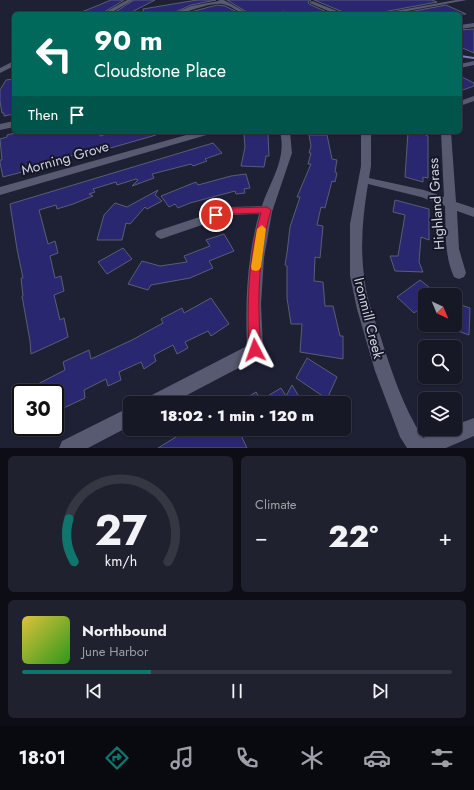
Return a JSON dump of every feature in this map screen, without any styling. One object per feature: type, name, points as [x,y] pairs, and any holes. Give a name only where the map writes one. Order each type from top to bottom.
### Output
[{"type":"street","points":[[109,12],[130,0]]},
{"type":"street","points":[[393,12],[465,0]]},
{"type":"street","points":[[180,12],[193,7],[222,1],[242,12]]},
{"type":"street","points":[[324,1],[312,2],[335,12]]},
{"type":"street","points":[[462,27],[474,25]]},
{"type":"street","points":[[462,66],[474,63]]},
{"type":"street","points":[[2,70],[12,64]]},
{"type":"street","points":[[2,70],[12,69]]},
{"type":"street","points":[[462,103],[474,98]]},
{"type":"street","points":[[0,127],[12,124]]},
{"type":"street","name":"Morning Grove","points":[[0,191],[200,134]]},
{"type":"street","points":[[167,396],[255,350],[253,315],[254,285],[262,226],[276,184],[287,159],[288,148],[285,134]]},
{"type":"street","name":"Ironmill Creek","points":[[366,134],[366,166],[356,224],[357,276],[364,309],[383,371],[407,430],[418,448]]},
{"type":"street","name":"Highland Grass","points":[[446,134],[453,249],[459,273]]},
{"type":"street","points":[[364,180],[424,194],[474,213]]},
{"type":"street","points":[[161,234],[230,211],[267,210]]},
{"type":"street","points":[[69,448],[123,420]]},
{"type":"street","points":[[423,448],[474,427]]},
{"type":"building","points":[[111,0],[124,0],[104,12],[82,12]]},
{"type":"building","points":[[134,0],[155,0],[132,12],[115,12]]},
{"type":"building","points":[[197,0],[216,0],[191,5],[175,12],[144,12],[143,9]]},
{"type":"building","points":[[227,0],[311,0],[308,2],[309,4],[327,12],[284,11],[247,12]]},
{"type":"building","points":[[314,0],[432,0],[437,2],[383,12],[343,12]]},
{"type":"building","points":[[217,5],[225,6],[237,12],[191,12]]},
{"type":"building","points":[[446,5],[462,12],[409,12]]},
{"type":"building","points":[[474,29],[474,53],[462,48],[462,30]]},
{"type":"building","points":[[462,77],[474,83],[474,86],[462,90]]},
{"type":"building","points":[[12,79],[12,114],[4,116],[0,101],[0,90],[6,80]]},
{"type":"building","points":[[12,134],[100,134],[100,136],[107,134],[156,135],[86,155],[85,152],[67,157],[68,160],[3,177],[0,163],[0,160],[2,160],[0,139],[7,137],[7,135]]},
{"type":"building","points":[[244,134],[268,134],[269,156],[266,156],[264,167],[241,166],[245,147]]},
{"type":"building","points":[[408,134],[424,134],[428,136],[428,178],[423,177],[423,182],[405,177]]},
{"type":"building","points":[[309,135],[327,135],[332,159],[337,160],[335,182],[332,181],[325,208],[321,207],[317,225],[323,226],[320,258],[315,257],[314,281],[323,282],[325,306],[333,306],[340,336],[343,336],[343,359],[300,352],[302,324],[291,324],[287,298],[287,266],[285,265],[290,227],[300,197],[297,197],[311,164],[308,164],[311,153],[309,153],[311,146]]},
{"type":"building","points":[[213,143],[222,153],[205,159],[207,161],[193,166],[191,164],[152,174],[154,178],[132,186],[138,180],[136,179],[117,185],[116,182],[93,189],[95,192],[89,194],[93,196],[73,204],[57,209],[56,205],[39,210],[48,244],[55,241],[58,253],[50,256],[55,278],[61,276],[64,291],[54,295],[60,320],[64,318],[68,337],[31,354],[22,296],[21,278],[23,278],[10,204]]},
{"type":"building","points":[[246,174],[250,188],[244,189],[245,193],[236,194],[235,191],[190,203],[178,208],[175,204],[169,207],[161,196],[196,182],[198,185],[231,176]]},
{"type":"building","points":[[158,190],[155,195],[162,201],[147,209],[145,207],[130,224],[126,223],[122,240],[97,240],[104,215],[115,203],[127,207]]},
{"type":"building","points":[[395,200],[429,209],[429,240],[421,237],[419,262],[423,272],[395,271],[390,256],[398,256],[405,215],[393,212]]},
{"type":"building","points":[[224,234],[234,251],[209,261],[213,268],[190,278],[151,285],[148,290],[128,284],[142,261],[160,266],[187,262],[184,256],[210,246],[206,240]]},
{"type":"building","points":[[123,248],[132,259],[107,274],[98,262]]},
{"type":"building","points":[[420,280],[430,288],[418,288],[418,310],[414,313],[397,297]]},
{"type":"building","points":[[211,298],[229,324],[211,336],[208,331],[185,342],[188,348],[177,354],[173,345],[154,355],[156,361],[144,369],[141,362],[119,372],[121,380],[108,386],[106,379],[84,390],[85,398],[64,408],[64,384],[38,384],[65,370],[63,362],[89,350],[91,359],[132,340],[163,323],[161,319],[182,308],[184,313]]},
{"type":"building","points":[[462,305],[470,308],[469,335],[461,332],[462,332]]},
{"type":"building","points":[[307,358],[337,377],[328,396],[323,396],[296,378]]},
{"type":"building","points":[[292,385],[299,396],[286,396]]},
{"type":"building","points":[[281,388],[286,396],[268,396]]},
{"type":"building","points":[[256,392],[258,396],[249,396]]},
{"type":"building","points":[[178,436],[241,436],[247,448],[158,448]]},
{"type":"waterway","points":[[462,56],[474,58]]},
{"type":"slow traffic","points":[[256,267],[262,229]]},
{"type":"route","points":[[216,215],[230,211],[267,210],[262,226],[254,285],[253,315],[255,350]]}]
